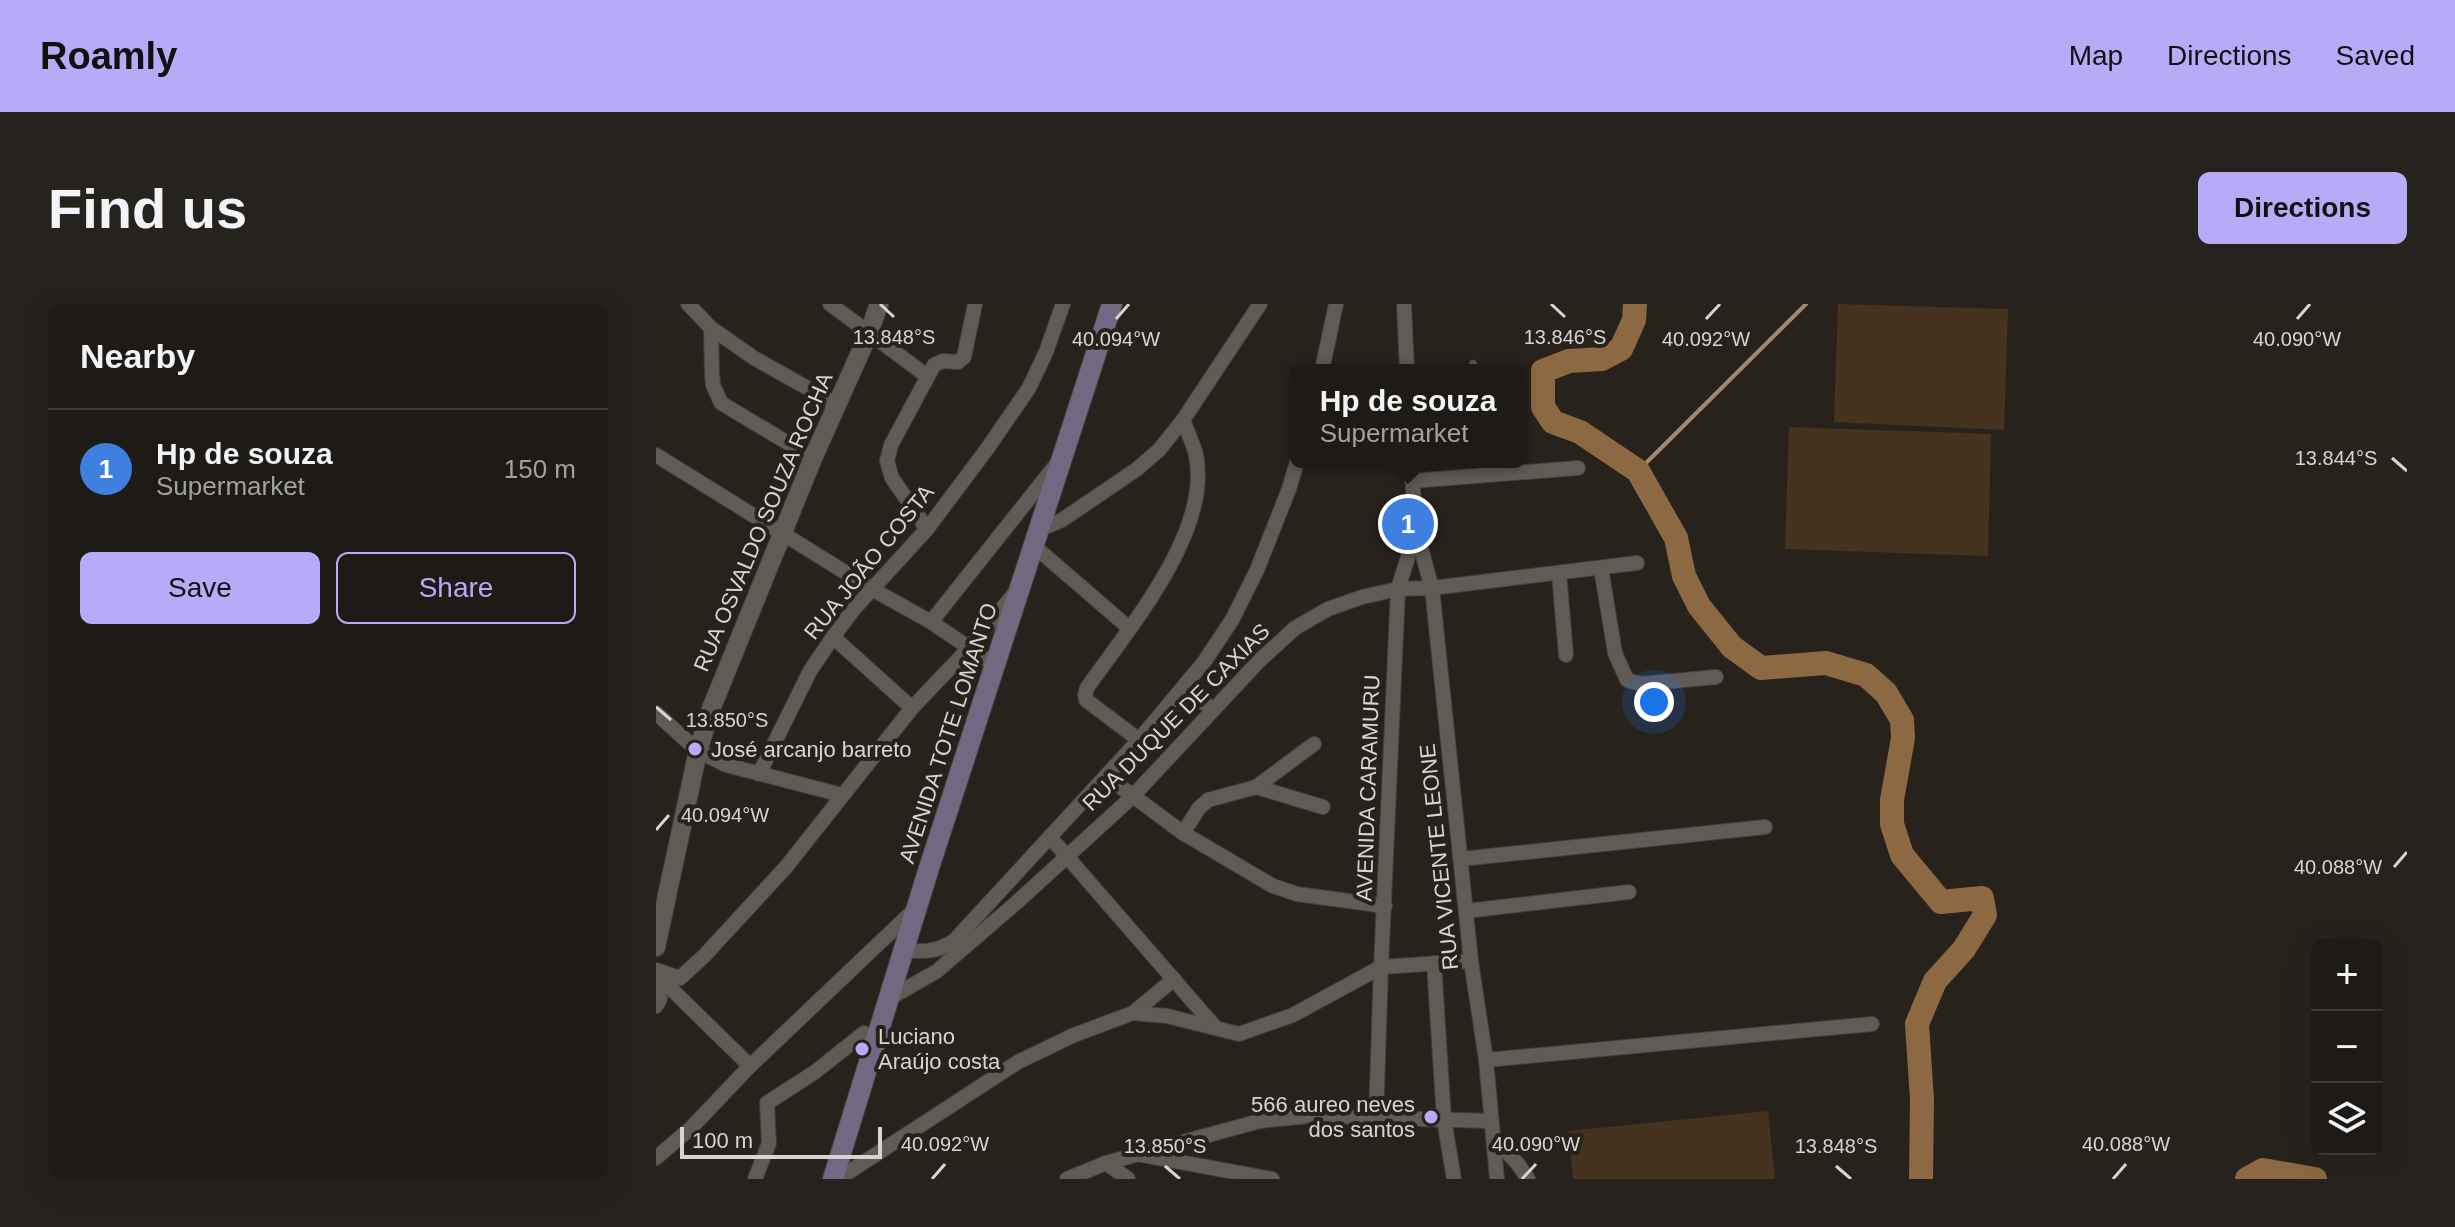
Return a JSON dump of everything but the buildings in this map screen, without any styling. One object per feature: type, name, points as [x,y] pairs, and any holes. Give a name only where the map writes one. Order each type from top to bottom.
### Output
[{"type":"main road","name":"AVENIDA TOTE LOMANTO","points":[[836,1179],[917,907],[1112,304]]},
{"type":"street","points":[[688,304],[711,328],[754,358],[836,404]]},
{"type":"street","points":[[830,304],[927,376]]},
{"type":"street","name":"RUA OSVALDO SOUZA ROCHA","points":[[656,947],[698,751],[711,709],[879,304]]},
{"type":"street","points":[[927,529],[892,478],[887,461],[891,445],[927,376],[939,362],[958,362],[964,357],[975,304]]},
{"type":"street","name":"RUA JOÃO COSTA","points":[[759,774],[810,671],[833,637],[927,529],[1029,388],[1063,304]]},
{"type":"street","points":[[1129,628],[1036,538],[1137,469],[1159,450],[1183,420],[1260,304]]},
{"type":"street","points":[[1323,364],[1336,304]]},
{"type":"street","points":[[1404,304],[1407,364]]},
{"type":"street","points":[[711,328],[713,385],[721,403],[813,458]]},
{"type":"street","points":[[1139,740],[1086,700],[1085,695],[1159,584],[1188,529],[1198,480],[1196,455],[1183,420]]},
{"type":"street","points":[[656,455],[872,589],[931,622],[996,666]]},
{"type":"street","points":[[931,622],[1063,456]]},
{"type":"street","name":"RUA DUQUE DE CAXIAS","points":[[890,998],[937,971],[1050,837],[1185,687],[1232,620],[1257,570],[1295,468]]},
{"type":"street","name":"AVENIDA CARAMURU","points":[[1376,1118],[1398,589],[1416,531],[1411,468]]},
{"type":"street","points":[[1412,481],[1483,469],[1578,468]]},
{"type":"street","name":"RUA VICENTE LEONE","points":[[1416,531],[1432,588],[1497,1179]]},
{"type":"street","name":"RUA DUQUE DE CAXIAS","points":[[904,950],[924,952],[957,946],[1132,797],[1259,661],[1295,628],[1328,609],[1398,589],[1432,588],[1637,563]]},
{"type":"street","points":[[1601,568],[1615,653],[1627,680],[1641,684],[1716,677]]},
{"type":"street","points":[[1559,573],[1566,655]]},
{"type":"street","points":[[656,972],[680,978],[704,956],[786,867],[912,708],[970,647],[1024,581]]},
{"type":"street","points":[[833,637],[912,708]]},
{"type":"street","points":[[1185,687],[1213,710]]},
{"type":"street","points":[[660,720],[698,751],[726,765],[842,795]]},
{"type":"street","points":[[1183,833],[1208,800],[1256,787],[1314,744]]},
{"type":"street","points":[[1106,776],[1183,833],[1273,886],[1297,894],[1385,906]]},
{"type":"street","points":[[1256,787],[1323,807]]},
{"type":"street","points":[[1461,859],[1765,827]]},
{"type":"street","points":[[1050,837],[1218,1031]]},
{"type":"street","points":[[1466,911],[1629,892]]},
{"type":"street","points":[[656,1158],[917,907]]},
{"type":"street","points":[[1133,1013],[1167,1016],[1239,1034],[1293,1015],[1381,967],[1471,961]]},
{"type":"street","points":[[1434,963],[1444,1120],[1454,1179]]},
{"type":"street","points":[[656,972],[750,1066]]},
{"type":"street","points":[[836,1179],[1018,1062],[1074,1035],[1133,1013],[1174,979]]},
{"type":"street","points":[[656,985],[660,999],[656,1006]]},
{"type":"street","points":[[1486,1060],[1872,1024]]},
{"type":"street","points":[[755,1179],[769,1143],[767,1103],[815,1072],[864,1033]]},
{"type":"street","points":[[1067,1179],[1106,1163],[1260,1121],[1309,1116],[1444,1120],[1492,1129],[1528,1179]]},
{"type":"street","points":[[1139,1154],[1272,1179]]},
{"type":"street","points":[[1106,1163],[1128,1179]]},
{"type":"shaded area","points":[[1838,304],[2008,309],[2004,430],[1834,422]]},
{"type":"shaded area","points":[[1789,427],[1991,434],[1988,556],[1785,549]]},
{"type":"shaded area","points":[[1768,1111],[1775,1179],[1573,1179],[1568,1131]]},
{"type":"waterway","points":[[1635,304],[1634,320],[1621,349],[1602,359],[1569,361],[1543,371],[1543,407],[1553,422],[1580,432],[1638,471],[1676,538],[1684,576],[1699,606],[1732,647],[1761,668],[1826,663],[1866,675],[1886,693],[1902,720],[1903,738],[1892,800],[1892,824],[1902,855],[1941,902],[1982,898],[1985,915],[1964,949],[1935,981],[1917,1024],[1922,1100],[1921,1179]]},
{"type":"waterway","points":[[1638,471],[1806,304]]},
{"type":"waterway","points":[[2247,1179],[2263,1170],[2315,1179]]},
{"type":"place","name":"Hp de souza","points":[[1408,524]]},
{"type":"place","name":"José arcanjo barreto","points":[[695,749]]},
{"type":"place","name":"Luciano Araújo costa","points":[[862,1049]]},
{"type":"place","name":"566 aureo neves dos santos","points":[[1431,1117]]}]
